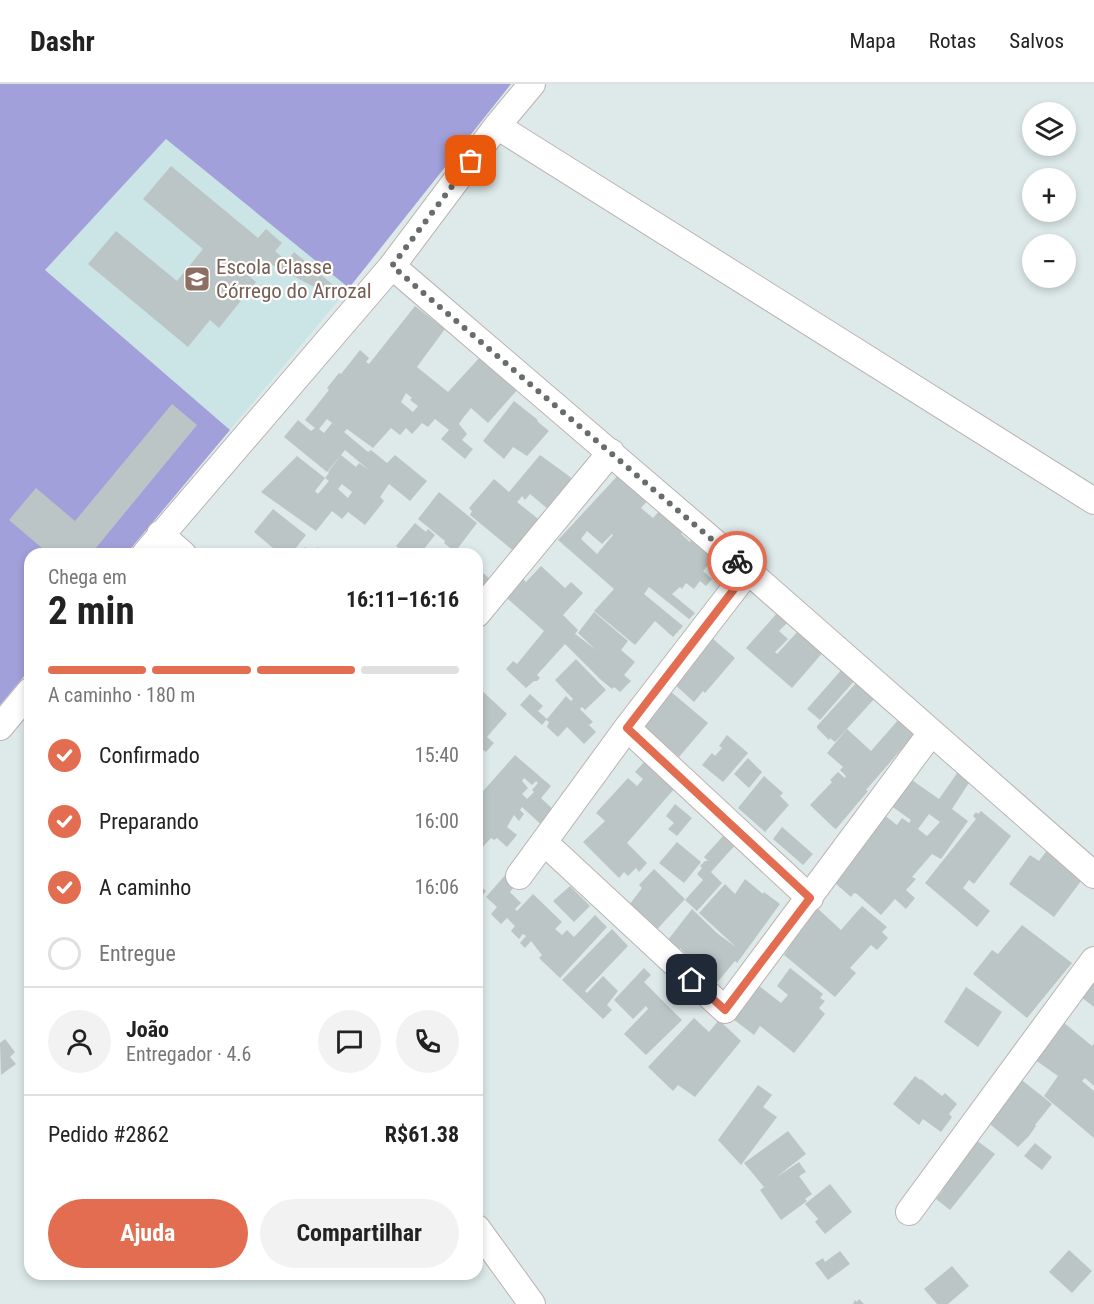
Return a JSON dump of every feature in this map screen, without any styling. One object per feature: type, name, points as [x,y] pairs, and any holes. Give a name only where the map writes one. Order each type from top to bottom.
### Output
[{"type":"street","points":[[153,544],[392,266],[497,126],[532,84]]},
{"type":"street","points":[[497,126],[1094,501]]},
{"type":"street","points":[[392,266],[611,452],[1094,875]]},
{"type":"street","points":[[483,607],[611,452]]},
{"type":"street","points":[[519,876],[627,728],[748,571]]},
{"type":"street","points":[[0,727],[24,698]]},
{"type":"street","points":[[627,728],[810,898]]},
{"type":"street","points":[[544,843],[725,1010],[931,733]]},
{"type":"street","points":[[909,1212],[1094,960]]},
{"type":"street","points":[[483,1236],[532,1304]]},
{"type":"shaded area","points":[[0,84],[511,84],[349,288],[166,139],[45,270],[230,430],[131,548],[24,548],[24,676],[0,705]]},
{"type":"shaded area","name":"Escola Classe Córrego do Arrozal","points":[[166,139],[349,288],[230,430],[45,270]]},
{"type":"building","points":[[171,166],[258,238],[266,229],[282,243],[275,251],[287,261],[294,252],[340,291],[335,298],[261,259],[248,275],[256,282],[219,328],[210,320],[188,347],[88,264],[116,231],[177,281],[203,249],[143,199]]},
{"type":"building","points":[[415,306],[445,329],[417,367],[448,392],[481,356],[518,389],[488,423],[471,408],[463,418],[459,424],[467,434],[462,440],[473,449],[465,459],[441,439],[449,430],[435,419],[428,427],[422,423],[412,434],[406,428],[400,435],[391,428],[373,448],[347,429],[344,432],[368,452],[371,450],[387,463],[395,455],[427,481],[410,501],[389,484],[380,497],[384,501],[365,525],[348,512],[342,519],[332,511],[316,531],[261,492],[297,456],[325,478],[341,455],[356,467],[359,463],[370,471],[345,450],[327,472],[284,437],[298,420],[311,431],[315,428],[305,420],[329,390],[327,388],[339,373],[341,374],[360,350],[369,358],[366,362],[369,364]],"holes":[[[406,393],[412,398],[410,400],[418,406],[413,412],[401,402]],[[327,419],[332,423],[324,433],[319,429]],[[325,478],[329,481],[318,494],[315,491]],[[342,484],[352,492],[348,498],[338,489]]]},
{"type":"building","points":[[514,401],[549,431],[527,456],[513,447],[504,459],[483,441]]},
{"type":"building","points":[[172,404],[197,425],[96,548],[42,548],[9,520],[36,488],[75,521]]},
{"type":"building","points":[[540,455],[580,487],[555,515],[530,494],[525,500],[522,496],[517,502],[542,522],[522,558],[470,515],[472,511],[469,508],[494,479],[509,492]]},
{"type":"building","points":[[622,471],[649,499],[641,508],[653,518],[662,508],[685,528],[681,534],[690,542],[695,536],[730,568],[724,575],[710,563],[703,571],[712,579],[706,586],[700,581],[694,589],[686,583],[682,589],[680,587],[672,594],[695,613],[689,619],[649,587],[644,594],[683,626],[673,637],[655,621],[635,645],[594,611],[614,589],[558,540]],"holes":[[[587,531],[602,544],[613,535],[597,554],[581,539]]]},
{"type":"building","points":[[439,492],[477,523],[458,548],[450,548],[418,519]]},
{"type":"building","points":[[273,509],[306,535],[296,548],[273,548],[254,532]]},
{"type":"building","points":[[415,523],[426,532],[428,529],[435,535],[425,548],[398,548],[396,546]]},
{"type":"building","points":[[541,566],[565,588],[571,582],[583,593],[563,615],[578,630],[575,634],[596,650],[578,633],[594,612],[628,641],[621,650],[635,662],[624,675],[631,681],[620,692],[614,687],[612,689],[600,679],[565,644],[537,675],[540,678],[526,688],[506,669],[513,661],[517,664],[544,631],[507,598],[523,579],[526,582]]},
{"type":"building","points":[[483,573],[497,585],[483,601]]},
{"type":"building","points":[[779,611],[790,620],[779,631],[788,639],[775,652],[777,654],[800,629],[825,650],[792,688],[746,648]]},
{"type":"building","points":[[712,638],[735,658],[705,693],[703,691],[694,702],[672,682]]},
{"type":"building","points":[[576,659],[606,690],[585,710],[582,707],[580,709],[593,722],[589,725],[596,732],[584,744],[567,727],[558,737],[547,727],[549,722],[546,720],[542,725],[520,705],[530,694],[543,706],[538,711],[547,719],[566,696],[571,701],[573,699],[555,680]]},
{"type":"building","points":[[843,668],[856,679],[820,720],[807,709]]},
{"type":"building","points":[[857,682],[875,698],[835,742],[830,738],[829,740],[817,726]]},
{"type":"building","points":[[664,686],[708,723],[679,757],[635,719]]},
{"type":"building","points":[[483,692],[507,714],[487,737],[494,743],[486,752],[483,750]]},
{"type":"building","points":[[899,719],[913,731],[912,737],[836,829],[834,828],[810,805],[832,782],[830,780],[838,772],[845,778],[846,776],[840,770],[843,767],[827,753],[847,729],[871,751]]},
{"type":"building","points":[[727,735],[748,753],[723,782],[702,765],[712,753],[715,756],[722,748],[719,746]]},
{"type":"building","points":[[515,755],[551,786],[541,798],[559,815],[546,829],[522,807],[520,810],[524,814],[519,821],[514,815],[507,827],[517,835],[507,847],[497,838],[494,840],[491,838],[483,847],[483,791]],"holes":[[[524,778],[532,785],[536,781],[538,783],[532,790],[534,792],[527,799],[522,794],[528,788],[522,781]]]},
{"type":"building","points":[[748,758],[762,772],[749,788],[734,774]]},
{"type":"building","points":[[645,761],[675,788],[627,843],[647,863],[639,872],[636,868],[628,876],[624,872],[619,878],[583,842],[605,821],[596,813],[628,778],[637,786],[643,779],[635,772]]},
{"type":"building","points":[[960,769],[972,778],[952,809],[968,821],[941,859],[932,854],[912,877],[916,879],[906,890],[915,898],[906,909],[895,899],[881,915],[857,894],[854,893],[851,897],[835,883],[884,815],[897,825],[902,818],[909,823],[911,820],[890,805],[909,778],[939,799]],"holes":[[[929,814],[940,822],[927,836],[918,829]]]},
{"type":"building","points":[[764,776],[783,793],[780,796],[789,805],[765,832],[738,808]]},
{"type":"building","points":[[675,804],[692,818],[677,836],[668,829],[674,823],[666,816]]},
{"type":"building","points":[[981,811],[1011,836],[974,884],[969,880],[963,888],[990,911],[977,927],[925,883],[976,819],[973,816],[976,812],[978,814]]},
{"type":"building","points":[[782,827],[813,854],[803,865],[773,839]]},
{"type":"building","points":[[724,835],[737,843],[711,872],[722,883],[697,911],[685,900],[703,880],[697,874],[702,868],[700,866],[708,861],[704,857]]},
{"type":"building","points":[[677,842],[701,862],[684,883],[659,863]]},
{"type":"building","points":[[1048,849],[1084,877],[1054,917],[1009,884],[1030,855],[1039,861]]},
{"type":"building","points":[[654,869],[685,899],[649,938],[623,913],[642,888],[639,885]]},
{"type":"building","points":[[506,874],[517,883],[510,892],[521,903],[515,909],[517,911],[533,894],[562,922],[555,929],[562,935],[567,930],[574,937],[595,915],[607,927],[560,978],[539,958],[542,955],[531,941],[525,948],[520,943],[526,936],[523,934],[519,939],[511,931],[515,926],[507,918],[501,924],[491,914],[497,907],[486,897]]},
{"type":"building","points":[[745,879],[780,904],[737,963],[735,961],[715,985],[693,966],[695,963],[680,948],[675,954],[664,945],[692,909],[718,934],[736,947],[699,913],[725,884],[735,894]]},
{"type":"building","points":[[570,886],[590,906],[574,922],[553,901]]},
{"type":"building","points":[[862,906],[887,927],[882,932],[888,938],[877,950],[871,945],[850,968],[856,973],[835,997],[784,955],[816,907],[841,930]]},
{"type":"building","points":[[1022,925],[1072,963],[1027,1018],[973,974],[992,950],[998,954]]},
{"type":"building","points":[[612,929],[628,946],[585,991],[587,993],[603,976],[618,991],[607,1005],[612,1010],[603,1019],[562,980]]},
{"type":"building","points":[[644,968],[651,975],[644,982],[682,1020],[646,1055],[624,1034],[648,1009],[646,1006],[633,1019],[614,1000]]},
{"type":"building","points":[[790,968],[823,994],[820,998],[825,1001],[819,1008],[825,1014],[794,1053],[760,1026],[754,1035],[733,1019],[758,985],[781,1003],[788,995],[777,986]]},
{"type":"building","points":[[1094,980],[1094,1007],[1081,997]]},
{"type":"building","points":[[966,987],[1002,1012],[978,1047],[944,1022]]},
{"type":"building","points":[[694,1018],[709,1032],[719,1020],[741,1041],[695,1097],[678,1085],[673,1091],[648,1067]]},
{"type":"building","points":[[1063,1022],[1092,1046],[1094,1043],[1094,1086],[1085,1078],[1082,1081],[1094,1091],[1094,1138],[1044,1096],[1058,1076],[1031,1057]]},
{"type":"building","points":[[5,1039],[15,1052],[10,1057],[16,1064],[1,1075],[0,1043]]},
{"type":"building","points":[[915,1076],[942,1096],[945,1093],[957,1104],[949,1114],[952,1117],[941,1132],[923,1119],[919,1125],[893,1104]]},
{"type":"building","points":[[1018,1077],[1052,1104],[1029,1136],[1018,1147],[986,1121]]},
{"type":"building","points":[[758,1085],[772,1095],[763,1107],[777,1117],[741,1165],[718,1140]]},
{"type":"building","points":[[788,1131],[806,1154],[775,1178],[799,1162],[806,1172],[799,1176],[812,1194],[805,1199],[807,1201],[781,1220],[760,1190],[764,1187],[744,1163]]},
{"type":"building","points":[[972,1137],[995,1154],[950,1210],[936,1199],[943,1190],[932,1182]]},
{"type":"building","points":[[1035,1143],[1052,1157],[1042,1170],[1024,1156]]},
{"type":"building","points":[[830,1184],[852,1212],[825,1234],[815,1222],[818,1219],[805,1204]]},
{"type":"building","points":[[1069,1250],[1092,1271],[1072,1293],[1049,1272]]},
{"type":"building","points":[[840,1251],[850,1264],[828,1280],[815,1263],[823,1258],[825,1262]]},
{"type":"building","points":[[952,1266],[969,1286],[948,1304],[937,1304],[924,1289]]},
{"type":"building","points":[[859,1299],[864,1304],[853,1304],[855,1300],[857,1302]]},
{"type":"way so far","points":[[471,161],[392,266],[737,561]]},
{"type":"place","name":"Escola Classe Córrego do Arrozal","points":[[197,279]]},
{"type":"route","points":[[692,980],[725,1010],[810,898],[627,728],[748,571],[737,561]]}]
